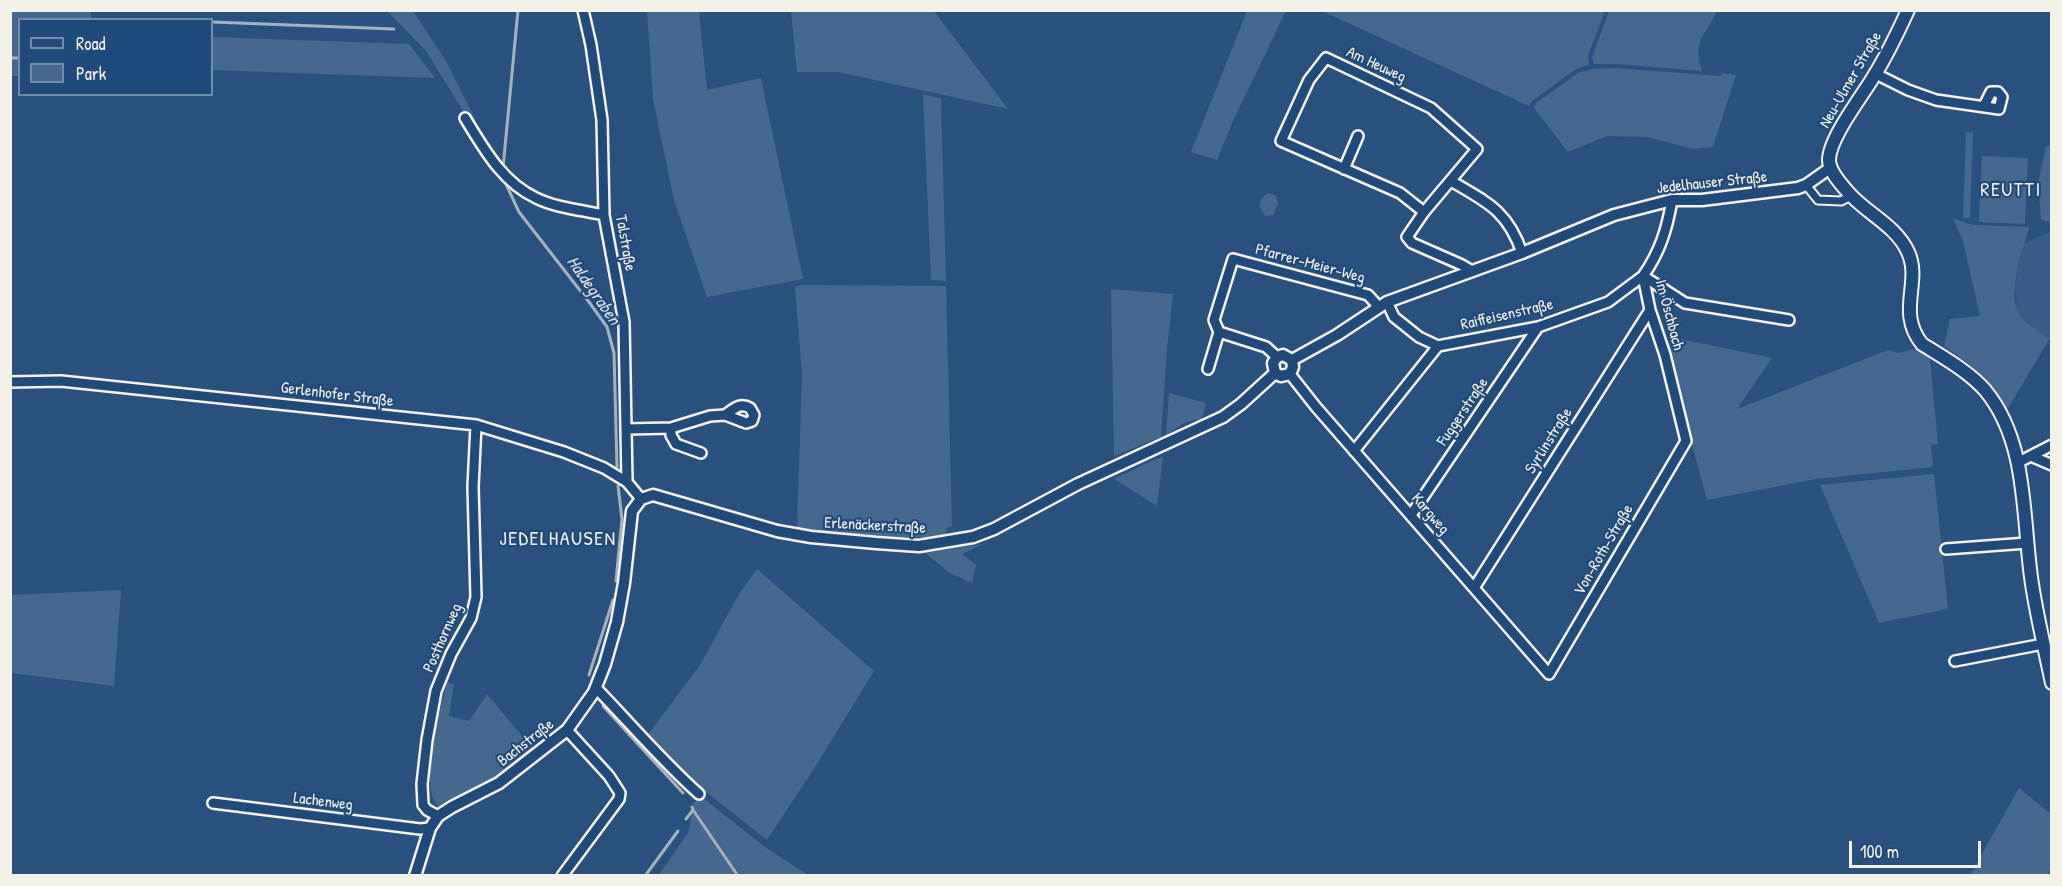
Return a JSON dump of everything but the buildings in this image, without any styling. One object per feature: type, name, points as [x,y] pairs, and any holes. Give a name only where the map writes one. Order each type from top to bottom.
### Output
[{"type":"main road","name":"Neu-Ulmer Straße","points":[[1830,168],[1829,156],[1835,140],[1876,74],[1908,10]]},
{"type":"main road","points":[[1830,168],[1851,196],[1902,242],[1911,259],[1909,319],[1913,331],[1922,344],[1968,374],[1985,391],[2008,429],[2020,477],[2032,582],[2052,683]]},
{"type":"street","name":"Talstraße","points":[[583,10],[591,45],[602,120],[604,215],[624,322],[627,482]]},
{"type":"street","name":"Am Heuweg","points":[[1424,212],[1400,193],[1281,141],[1309,80],[1326,58],[1431,108],[1477,149],[1424,212],[1407,237],[1412,243],[1472,271]]},
{"type":"street","points":[[1876,74],[1908,90],[1936,100],[1984,106]]},
{"type":"street","points":[[465,118],[495,166],[522,190],[537,199],[562,207],[604,215]]},
{"type":"street","points":[[1344,169],[1358,136]]},
{"type":"street","name":"Jedelhauser Straße","points":[[1292,360],[1337,335],[1382,304],[1522,253],[1614,215],[1672,200],[1720,198],[1798,188],[1830,168]]},
{"type":"street","points":[[1451,181],[1488,203],[1502,215],[1516,234],[1522,253]]},
{"type":"street","points":[[1806,185],[1818,200],[1841,201],[1851,196]]},
{"type":"street","name":"Im Öschbach","points":[[1672,200],[1666,230],[1658,252],[1643,276],[1686,441]]},
{"type":"street","name":"Pfarrer-Meier-Weg","points":[[1208,369],[1219,332],[1214,320],[1233,259],[1368,295],[1382,304]]},
{"type":"street","points":[[1643,276],[1685,303],[1790,321]]},
{"type":"street","name":"Raiffeisenstraße","points":[[1438,346],[1538,327],[1608,302],[1643,276]]},
{"type":"street","points":[[1354,451],[1438,346],[1419,337],[1382,304]]},
{"type":"street","name":"Syrlinstraße","points":[[1474,588],[1650,309]]},
{"type":"street","name":"Fuggerstraße","points":[[1412,515],[1538,327]]},
{"type":"street","points":[[1219,332],[1266,347],[1277,357]]},
{"type":"street","points":[[1283,355],[1292,360],[1293,367],[1290,374],[1281,376],[1275,373],[1272,366],[1277,357],[1283,355]]},
{"type":"street","name":"Erlenäckerstraße","points":[[641,499],[653,495],[777,531],[811,537],[919,546],[973,537],[1017,518],[1078,484],[1223,417],[1275,373]]},
{"type":"street","name":"Kargweg","points":[[1290,374],[1354,451],[1549,674]]},
{"type":"street","name":"Gerlenhofer Straße","points":[[10,382],[61,381],[476,425],[564,452],[604,468],[627,482],[641,499]]},
{"type":"street","points":[[627,429],[671,428],[710,416],[725,415]]},
{"type":"street","name":"Posthornweg","points":[[438,816],[423,805],[424,762],[436,691],[446,665],[471,618],[476,597],[473,494],[476,425]]},
{"type":"street","points":[[671,428],[676,444],[701,453]]},
{"type":"street","name":"Von-Roth-Straße","points":[[1549,674],[1686,441]]},
{"type":"street","points":[[2017,463],[2052,445]]},
{"type":"street","points":[[2031,456],[2052,465]]},
{"type":"street","name":"Bachstraße","points":[[415,876],[430,828],[438,816],[499,783],[567,730],[596,688],[617,622],[624,584],[632,511],[641,499]]},
{"type":"street","points":[[1946,549],[2028,543]]},
{"type":"street","points":[[1955,661],[2043,644]]},
{"type":"street","points":[[596,688],[675,772],[699,794]]},
{"type":"street","points":[[562,876],[618,801],[620,793],[609,776],[567,730]]},
{"type":"street","name":"Lachenweg","points":[[213,803],[420,829],[430,828]]},
{"type":"shaded area","points":[[2051,231],[2051,339],[2034,330],[2017,310],[2015,287],[2023,244]]},
{"type":"green space","points":[[10,11],[90,11],[92,18],[18,18],[18,76],[11,76]]},
{"type":"green space","points":[[387,11],[413,11],[446,61],[475,119],[475,130],[426,51]]},
{"type":"green space","points":[[647,11],[699,11],[707,90],[761,78],[803,279],[707,297],[674,200],[653,99]]},
{"type":"green space","points":[[791,11],[934,11],[1008,109],[838,72],[797,72]]},
{"type":"green space","points":[[1247,11],[1286,11],[1233,121],[1217,160],[1191,152]]},
{"type":"green space","points":[[1322,11],[1605,11],[1588,56],[1589,65],[1576,69],[1532,101],[1529,106]]},
{"type":"green space","points":[[1609,11],[1717,11],[1699,45],[1702,71],[1594,64],[1592,57]]},
{"type":"green space","points":[[213,37],[409,44],[435,78],[213,70]]},
{"type":"green space","points":[[1615,68],[1720,76],[1722,73],[1736,75],[1713,147],[1692,149],[1648,137],[1607,136],[1568,152],[1534,108],[1536,103],[1578,73],[1593,69]]},
{"type":"green space","points":[[923,94],[941,99],[946,281],[931,280]]},
{"type":"green space","points":[[1966,132],[1973,133],[1970,218],[1963,218]]},
{"type":"green space","points":[[2052,145],[2051,222],[2041,220],[2038,183],[2046,147]]},
{"type":"green space","points":[[1982,156],[2028,158],[2025,224],[1979,222]]},
{"type":"green space","points":[[1269,193],[1276,196],[1278,203],[1273,215],[1265,216],[1259,205],[1263,196]]},
{"type":"green space","points":[[1953,218],[1972,225],[2030,227],[2018,269],[2015,303],[2018,311],[2028,323],[2050,338],[2007,410],[1994,390],[1979,374],[1944,346],[1950,319],[1980,316],[1963,241]]},
{"type":"green space","points":[[802,285],[946,286],[952,526],[946,528],[946,536],[871,536],[797,527],[802,375],[795,287]]},
{"type":"green space","points":[[1111,289],[1173,294],[1161,437],[1114,456]]},
{"type":"green space","points":[[1676,338],[1772,358],[1737,409],[1888,350],[1899,353],[1917,348],[1930,358],[1938,444],[1931,445],[1933,467],[1816,479],[1707,500],[1664,342]]},
{"type":"green space","points":[[1169,393],[1206,403],[1202,418],[1184,423],[1166,435]]},
{"type":"green space","points":[[1163,457],[1157,506],[1114,479],[1156,459]]},
{"type":"green space","points":[[1934,474],[1948,609],[1879,623],[1820,485]]},
{"type":"green space","points":[[983,544],[962,554],[976,565],[972,583],[950,573],[925,553]]},
{"type":"green space","points":[[757,569],[874,671],[767,840],[678,770],[647,736],[700,665],[739,594]]},
{"type":"green space","points":[[121,590],[114,686],[11,673],[11,595]]},
{"type":"green space","points":[[447,683],[454,684],[449,716],[469,721],[487,694],[532,748],[545,737],[549,740],[483,787],[439,807],[433,798],[430,766]]},
{"type":"green space","points":[[2019,788],[2051,814],[2051,868],[2047,875],[1970,875]]},
{"type":"green space","points":[[699,797],[765,847],[808,875],[658,876],[688,833],[694,803]]},
{"type":"waterway","name":"Haldegraben","points":[[503,168],[518,10]]},
{"type":"waterway","points":[[213,22],[394,29]]},
{"type":"waterway","points":[[10,58],[18,58]]},
{"type":"waterway","name":"Haldegraben","points":[[504,180],[519,212],[607,327],[614,353],[617,467]]},
{"type":"waterway","name":"Haldegraben","points":[[616,581],[622,519],[618,486]]},
{"type":"waterway","name":"Haldegraben","points":[[589,675],[613,600]]},
{"type":"waterway","name":"Haldegraben","points":[[603,706],[683,793]]},
{"type":"waterway","name":"Haldegraben","points":[[686,819],[693,810],[692,807]]},
{"type":"waterway","points":[[693,810],[738,876]]},
{"type":"waterway","name":"Haldegraben","points":[[645,876],[678,831]]},
{"type":"district","name":"REUTTI","points":[[2011,191]]},
{"type":"district","name":"JEDELHAUSEN","points":[[558,540]]}]
